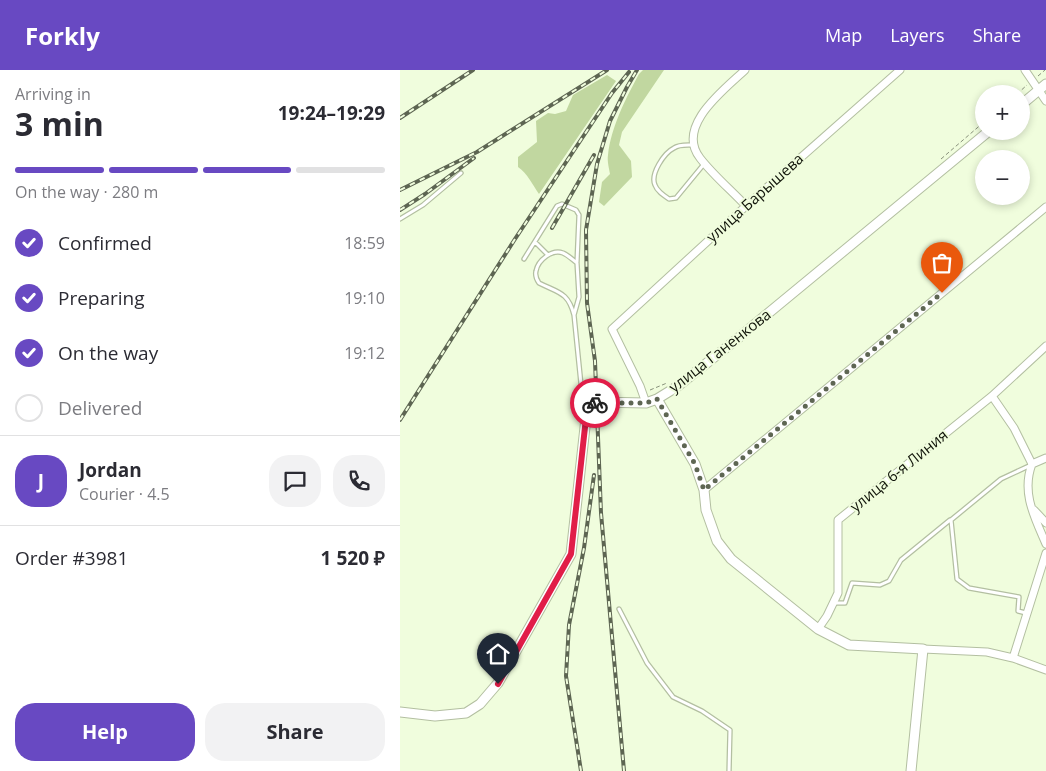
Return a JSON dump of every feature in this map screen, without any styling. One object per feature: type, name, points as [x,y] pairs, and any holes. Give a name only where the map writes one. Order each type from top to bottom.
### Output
[{"type":"street","points":[[745,70],[706,107],[698,120],[694,132],[694,145],[698,156],[746,206]]},
{"type":"street","name":"улица Барышева","points":[[646,403],[640,386],[612,329],[746,206],[900,70]]},
{"type":"street","points":[[1026,70],[1046,101]]},
{"type":"street","points":[[1030,97],[1046,84]]},
{"type":"street","name":"улица Ганенкова","points":[[587,409],[596,402],[646,403],[657,399],[678,386],[978,140]]},
{"type":"street","points":[[704,490],[1046,207]]},
{"type":"street","name":"улица 6-я Линия","points":[[818,629],[838,594],[838,520],[992,396],[1046,346]]},
{"type":"street","points":[[992,396],[1014,428],[1032,464]]},
{"type":"street","points":[[657,399],[695,464],[704,490],[706,510],[717,540],[731,559],[818,629],[849,645],[987,652],[1013,658],[1046,670]]},
{"type":"street","points":[[400,712],[435,716],[466,713],[480,704],[498,684],[571,554],[587,409]]},
{"type":"street","points":[[1046,458],[1032,464],[1027,476],[1031,506],[1046,544]]},
{"type":"street","points":[[1031,506],[1046,523]]},
{"type":"street","points":[[1013,658],[1046,554]]},
{"type":"street","points":[[911,771],[923,649]]},
{"type":"lane","points":[[694,145],[676,146],[671,150],[654,171],[654,183],[657,190],[669,199],[676,198],[705,163]]},
{"type":"lane","points":[[400,219],[423,205],[461,174]]},
{"type":"lane","points":[[524,259],[558,206],[562,204],[576,210],[579,215],[577,262],[579,297],[574,315]]},
{"type":"lane","points":[[534,242],[548,255]]},
{"type":"lane","points":[[577,262],[562,253],[552,252],[544,258],[536,271],[539,283],[566,296],[571,302],[582,394],[587,409]]},
{"type":"lane","points":[[834,603],[845,602],[852,583],[880,585],[889,580],[901,560],[1001,479],[1032,464]]},
{"type":"lane","points":[[951,520],[957,579],[969,588],[1020,597],[1018,611],[1027,613]]},
{"type":"lane","points":[[619,609],[647,663],[673,697],[702,711],[730,730],[729,771]]},
{"type":"green space","points":[[643,70],[664,70],[622,132],[619,145],[631,161],[632,177],[604,206],[599,202],[602,182],[610,174],[608,157],[612,134],[624,103]]},
{"type":"green space","points":[[607,75],[616,81],[539,194],[527,176],[518,167],[518,157],[537,142],[536,121],[548,113],[555,114],[566,111],[573,95]]},
{"type":"railway","points":[[400,118],[473,70]]},
{"type":"railway","points":[[400,190],[477,152],[607,70]]},
{"type":"railway","points":[[624,771],[601,513],[595,361],[587,303],[586,230],[597,164],[610,121],[637,70]]},
{"type":"railway","points":[[400,420],[515,239],[612,93],[629,72]]},
{"type":"railway","points":[[552,228],[594,155]]},
{"type":"railway","points":[[400,210],[474,158]]},
{"type":"railway","points":[[581,771],[566,676],[569,625],[584,548],[594,475]]},
{"type":"way so far","points":[[595,403],[646,403],[657,399],[695,464],[704,490],[942,293]]},
{"type":"route","points":[[498,684],[571,554],[587,409],[595,403]]}]
